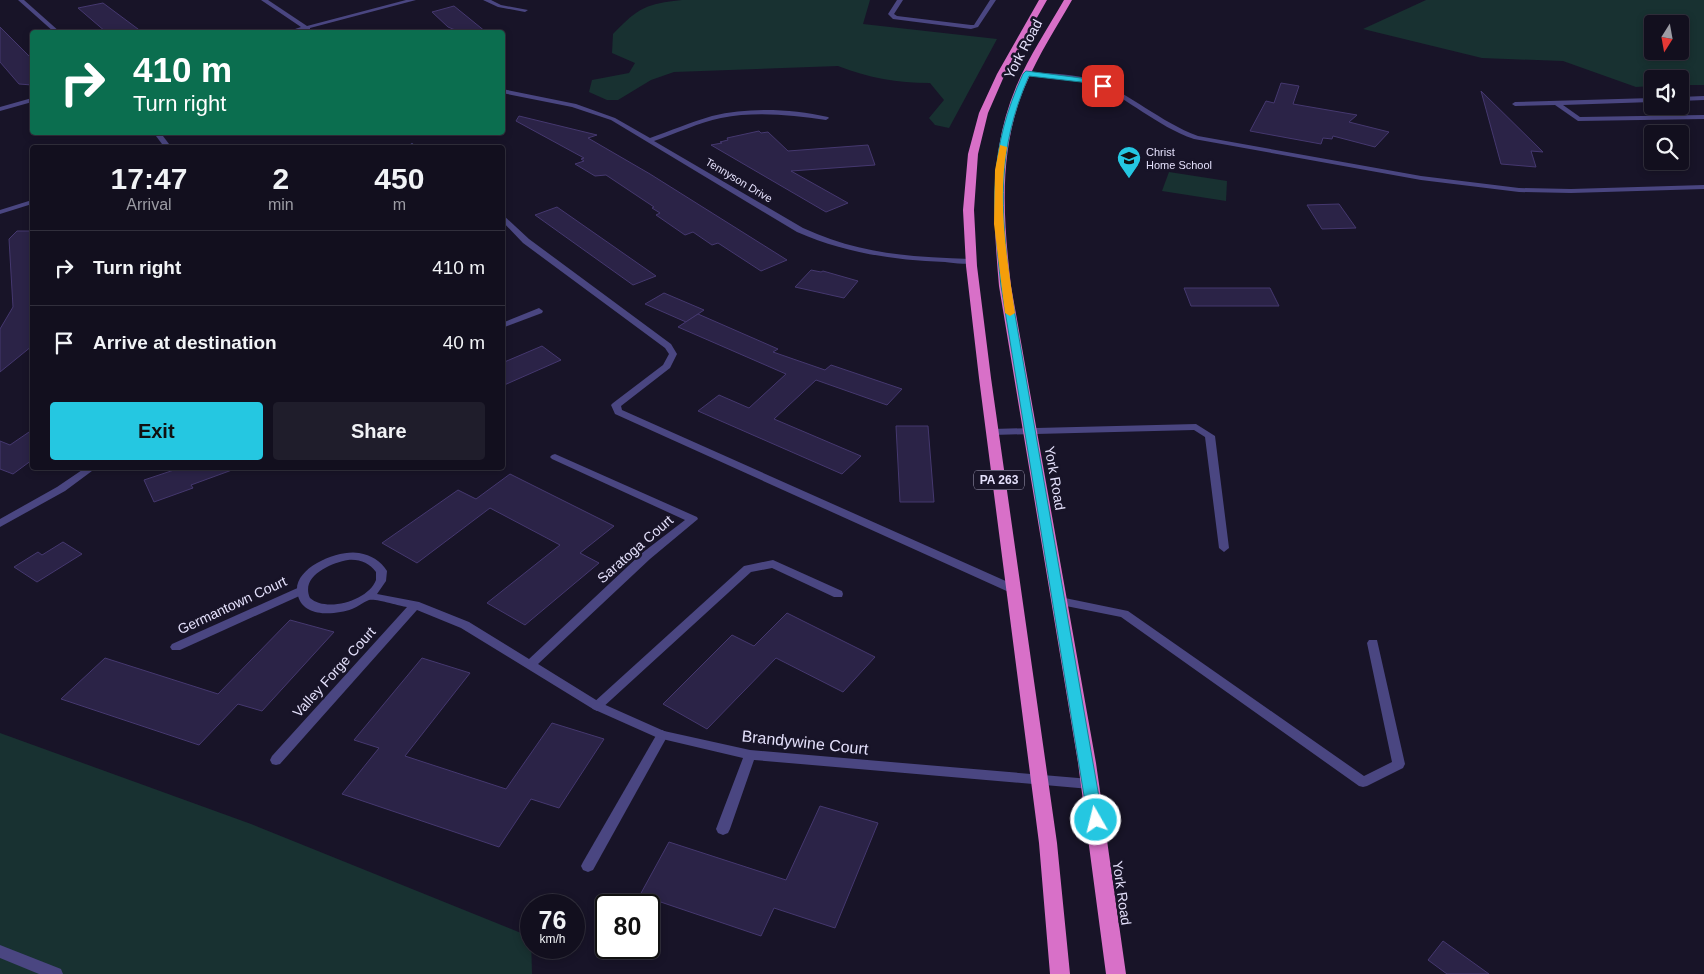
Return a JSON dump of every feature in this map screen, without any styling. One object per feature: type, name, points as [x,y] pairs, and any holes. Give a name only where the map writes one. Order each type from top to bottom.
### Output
[{"type":"highway","name":"York Road","points":[[1043,0],[990,95],[978,131],[970,172],[968,211],[971,261],[992,432],[1015,590],[1051,866],[1060,974]]},
{"type":"highway","name":"York Road","points":[[1068,0],[1026,74],[1016,98],[1006,130],[999,170],[998,224],[1006,286],[1090,784],[1116,974]]},
{"type":"street","points":[[21,0],[55,30]]},
{"type":"street","points":[[264,0],[310,30]]},
{"type":"street","points":[[298,30],[413,0]]},
{"type":"street","points":[[486,0],[500,6],[525,10]]},
{"type":"street","points":[[900,0],[891,14],[895,18],[971,27],[976,26],[993,0]]},
{"type":"street","points":[[1026,74],[1081,80],[1103,86],[1168,128],[1196,138],[1421,178],[1519,190],[1571,191],[1704,187]]},
{"type":"street","name":"Tennyson Drive","points":[[505,92],[544,98],[588,109],[624,125],[800,230],[832,244],[875,255],[910,259],[971,261]]},
{"type":"street","points":[[1689,99],[1704,98]]},
{"type":"street","points":[[1515,104],[1644,100]]},
{"type":"street","points":[[0,109],[30,101]]},
{"type":"street","points":[[1557,103],[1578,119],[1704,117]]},
{"type":"street","points":[[650,140],[703,121],[736,114],[779,112],[826,118]]},
{"type":"street","points":[[158,135],[167,145]]},
{"type":"street","points":[[0,212],[30,203]]},
{"type":"street","points":[[505,219],[526,242],[668,346],[673,354],[666,366],[616,405],[618,412],[1015,590]]},
{"type":"street","points":[[505,325],[539,311]]},
{"type":"street","points":[[992,432],[1196,427],[1210,436],[1224,548]]},
{"type":"street","name":"Saratoga Court","points":[[531,664],[646,556],[693,519],[554,457]]},
{"type":"street","points":[[0,524],[88,470]]},
{"type":"street","points":[[358,556],[369,559],[377,564],[382,571],[382,579],[378,588],[370,596],[346,608],[326,610],[309,605],[304,598],[302,590],[304,581],[311,572],[321,565],[339,558],[358,556]]},
{"type":"street","points":[[597,706],[748,569],[773,564],[838,594]]},
{"type":"street","name":"Germantown Court","points":[[176,648],[302,590]]},
{"type":"street","name":"Brandywine Court","points":[[370,596],[415,605],[465,625],[597,706],[662,735],[750,755],[1090,784]]},
{"type":"street","points":[[1060,601],[1124,614],[1363,782],[1399,764],[1373,643]]},
{"type":"street","name":"Valley Forge Court","points":[[276,760],[415,605]]},
{"type":"street","points":[[588,866],[662,735]]},
{"type":"street","points":[[723,829],[750,755]]},
{"type":"street","points":[[0,951],[56,974]]},
{"type":"green space","points":[[682,0],[870,0],[863,24],[997,39],[949,128],[935,125],[929,118],[944,100],[930,83],[883,79],[838,66],[674,72],[651,80],[618,100],[607,100],[589,92],[592,80],[629,73],[635,63],[612,53],[613,34],[622,25],[637,12],[651,5]]},
{"type":"green space","points":[[1426,0],[1704,0],[1704,85],[1689,85],[1689,70],[1644,70],[1644,86],[1636,87],[1563,61],[1482,58],[1363,29]]},
{"type":"green space","points":[[1169,172],[1227,181],[1226,201],[1162,191]]},
{"type":"green space","points":[[0,733],[251,824],[520,933],[520,959],[532,959],[532,974],[0,974]]},
{"type":"building","points":[[103,3],[139,30],[104,30],[78,8]]},
{"type":"building","points":[[454,6],[484,30],[455,30],[448,27],[432,12]]},
{"type":"building","points":[[0,27],[30,57],[30,85],[19,84],[0,62]]},
{"type":"building","points":[[1281,83],[1299,86],[1293,104],[1357,115],[1349,122],[1389,132],[1375,147],[1333,136],[1332,139],[1323,138],[1321,144],[1250,131],[1266,101],[1274,103]]},
{"type":"building","points":[[1481,91],[1543,152],[1531,151],[1536,167],[1501,164]]},
{"type":"building","points":[[519,116],[597,135],[588,138],[650,174],[787,260],[761,271],[718,243],[712,245],[693,232],[685,235],[656,215],[660,213],[652,208],[654,207],[606,175],[595,176],[575,164],[584,161],[581,159],[584,158],[516,121]]},
{"type":"building","points":[[759,131],[761,133],[768,132],[788,151],[868,145],[875,165],[791,171],[848,203],[826,212],[711,145],[722,143],[720,142],[728,140],[727,138]]},
{"type":"building","points":[[1339,204],[1356,228],[1322,229],[1307,205]]},
{"type":"building","points":[[557,207],[656,276],[633,285],[535,215]]},
{"type":"building","points":[[17,231],[30,231],[30,348],[0,372],[0,329],[13,307],[9,239]]},
{"type":"building","points":[[811,270],[823,271],[858,281],[844,298],[795,287]]},
{"type":"building","points":[[1184,288],[1270,288],[1279,306],[1191,306]]},
{"type":"building","points":[[664,293],[704,310],[686,322],[645,304]]},
{"type":"building","points":[[698,314],[778,349],[773,352],[825,370],[831,365],[902,389],[887,405],[816,380],[774,419],[861,456],[842,474],[698,411],[719,395],[749,408],[786,374],[678,327]]},
{"type":"building","points":[[542,346],[561,360],[505,385],[505,362]]},
{"type":"building","points":[[896,426],[928,426],[934,502],[900,502]]},
{"type":"building","points":[[30,431],[30,461],[13,474],[0,469],[0,441],[10,445]]},
{"type":"building","points":[[174,470],[232,470],[191,485],[193,488],[154,502],[144,480]]},
{"type":"building","points":[[510,474],[614,526],[580,553],[599,563],[525,625],[487,603],[560,545],[490,508],[417,563],[382,543],[458,490],[476,499]]},
{"type":"building","points":[[63,542],[82,554],[37,582],[14,567],[38,552],[42,555]]},
{"type":"building","points":[[787,613],[875,657],[843,692],[776,658],[707,729],[663,704],[732,635],[754,646]]},
{"type":"building","points":[[290,620],[334,632],[262,711],[238,704],[199,745],[61,699],[105,658],[218,694]]},
{"type":"building","points":[[422,658],[470,673],[405,756],[506,789],[552,723],[604,739],[559,808],[531,799],[499,847],[342,794],[379,748],[354,740]]},
{"type":"building","points":[[820,806],[878,823],[835,928],[774,908],[761,936],[660,902],[660,894],[641,894],[669,842],[786,880]]},
{"type":"building","points":[[1443,941],[1489,974],[1447,974],[1428,960]]},
{"type":"slow traffic","points":[[1003,147],[999,170],[998,224],[1010,313]]},
{"type":"place","name":"Christ Home School","points":[[1129,179]]},
{"type":"route","points":[[1096,820],[1006,286],[998,224],[998,195],[999,170],[1006,130],[1026,74],[1081,80],[1103,86]]}]
